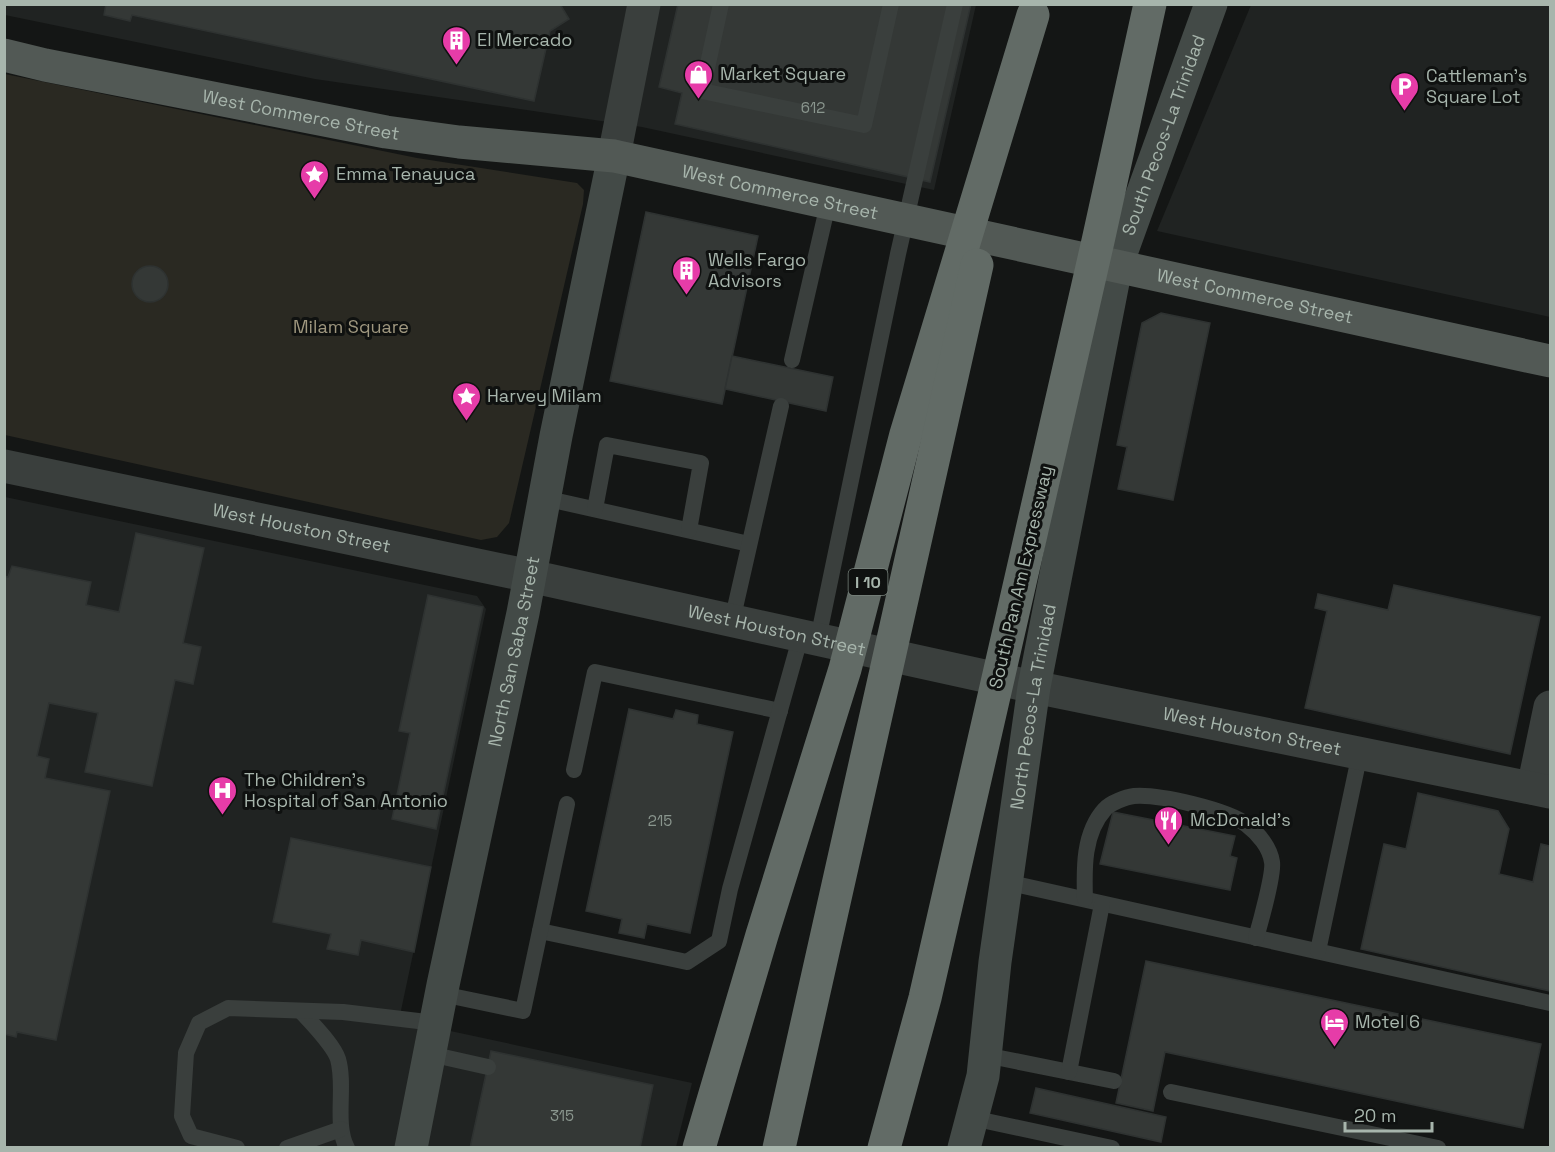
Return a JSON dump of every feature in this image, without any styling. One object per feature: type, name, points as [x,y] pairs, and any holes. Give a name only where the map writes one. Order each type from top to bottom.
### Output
[{"type":"highway","name":"South Pan Am Expressway","points":[[884,1148],[925,998],[1150,4]]},
{"type":"highway","name":"I 10","points":[[699,1148],[762,935],[845,669],[906,434],[1033,15],[914,555],[779,1148]]},
{"type":"main road","name":"South Pecos-La Trinidad","points":[[1116,267],[1211,4]]},
{"type":"main road","name":"West Commerce Street","points":[[4,55],[78,72],[386,132],[459,142],[615,156],[1551,361]]},
{"type":"main road","name":"North San Saba Street","points":[[411,1148],[615,156]]},
{"type":"main road","name":"North Pecos-La Trinidad","points":[[968,1133],[983,1076],[995,962],[1034,687],[1116,267]]},
{"type":"street","points":[[615,156],[644,4]]},
{"type":"street","name":"West Houston Street","points":[[4,466],[530,576],[1034,687],[1542,790]]},
{"type":"street","points":[[1542,790],[1551,707]]},
{"type":"lane","points":[[721,4],[702,91],[864,125],[891,4]]},
{"type":"lane","points":[[540,931],[687,962],[719,941],[730,889],[780,711],[810,637],[955,4]]},
{"type":"lane","points":[[792,360],[828,204]]},
{"type":"lane","points":[[732,621],[781,406]]},
{"type":"lane","points":[[595,509],[607,445],[701,463],[689,530]]},
{"type":"lane","points":[[544,498],[749,544]]},
{"type":"lane","points":[[574,770],[595,672],[780,711]]},
{"type":"lane","points":[[1318,951],[1360,753]]},
{"type":"lane","points":[[1084,899],[1083,864],[1094,825],[1107,807],[1133,796],[1162,798],[1219,811],[1247,825],[1267,847],[1273,864],[1256,938]]},
{"type":"lane","points":[[237,1148],[191,1136],[182,1116],[186,1053],[199,1023],[228,1008],[343,1012],[436,1024],[523,1011],[567,804]]},
{"type":"lane","points":[[1006,882],[1551,1003]]},
{"type":"lane","points":[[1069,1072],[1102,904]]},
{"type":"lane","points":[[301,1011],[335,1052],[342,1092],[341,1138],[347,1148]]},
{"type":"lane","points":[[436,1024],[488,1067]]},
{"type":"lane","points":[[985,1055],[1114,1081]]},
{"type":"lane","points":[[1171,1092],[1438,1148]]},
{"type":"lane","points":[[287,1148],[341,1129]]},
{"type":"lane","points":[[968,1133],[1112,1148]]},
{"type":"shaded area","name":"Market Square","points":[[4,5],[976,5],[934,190],[642,127],[315,79],[5,15]]},
{"type":"shaded area","name":"Cattleman's Square Lot","points":[[1251,5],[1550,5],[1550,317],[1157,231]]},
{"type":"shaded area","name":"The Children's Hospital of San Antonio","points":[[5,497],[477,596],[486,609],[399,1020],[692,1083],[676,1147],[5,1148]]},
{"type":"green space","name":"Milam Square","points":[[5,74],[417,158],[577,183],[584,190],[583,204],[509,523],[497,537],[481,540],[5,435]]},
{"type":"building","name":"El Mercado","points":[[106,4],[560,4],[569,19],[550,31],[534,101],[132,15],[130,21],[104,15]]},
{"type":"building","points":[[678,4],[971,4],[930,182],[675,124],[682,93],[659,87]]},
{"type":"building","name":"Wells Fargo Advisors","points":[[646,212],[758,236],[722,404],[610,381]]},
{"type":"building","points":[[150,266],[163,271],[168,284],[163,297],[150,302],[137,297],[132,284],[137,271]]},
{"type":"building","points":[[1161,313],[1210,323],[1173,500],[1118,489],[1127,447],[1117,445],[1142,323]]},
{"type":"building","points":[[732,356],[833,377],[826,411],[725,389]]},
{"type":"building","points":[[136,533],[204,548],[183,643],[201,647],[193,684],[175,680],[152,786],[85,772],[98,713],[49,703],[37,756],[49,759],[45,778],[110,791],[56,1040],[17,1032],[16,1037],[4,1034],[4,576],[8,577],[12,566],[91,582],[86,605],[119,612]]},
{"type":"building","points":[[1394,585],[1540,617],[1510,754],[1305,708],[1327,611],[1315,608],[1318,594],[1388,610]]},
{"type":"building","points":[[428,595],[483,607],[436,829],[392,819],[410,733],[399,731]]},
{"type":"building","points":[[629,709],[673,719],[676,710],[698,715],[697,724],[733,732],[690,933],[647,924],[644,938],[619,933],[622,919],[586,911]]},
{"type":"building","points":[[1418,793],[1498,811],[1509,829],[1499,874],[1533,882],[1541,844],[1550,846],[1550,991],[1361,949],[1384,844],[1406,849]]},
{"type":"building","name":"McDonald's","points":[[1113,812],[1235,836],[1230,856],[1237,858],[1230,890],[1100,864]]},
{"type":"building","points":[[291,838],[431,867],[414,952],[361,940],[358,955],[327,949],[331,934],[273,922]]},
{"type":"building","name":"Motel 6","points":[[1146,961],[1541,1044],[1523,1128],[1165,1052],[1153,1111],[1116,1103]]},
{"type":"building","points":[[491,1051],[653,1085],[640,1148],[470,1148]]},
{"type":"building","points":[[1036,1088],[1166,1117],[1161,1142],[1030,1113]]},
{"type":"place","name":"El Mercado","points":[[456,66]]},
{"type":"place","name":"Market Square","points":[[699,100]]},
{"type":"place","name":"Cattleman's Square Lot","points":[[1405,112]]},
{"type":"place","name":"Emma Tenayuca","points":[[315,200]]},
{"type":"place","name":"Wells Fargo Advisors","points":[[687,296]]},
{"type":"place","name":"Harvey Milam","points":[[466,422]]},
{"type":"place","name":"The Children's Hospital of San Antonio","points":[[223,816]]},
{"type":"place","name":"McDonald's","points":[[1169,846]]},
{"type":"place","name":"Motel 6","points":[[1334,1048]]}]
